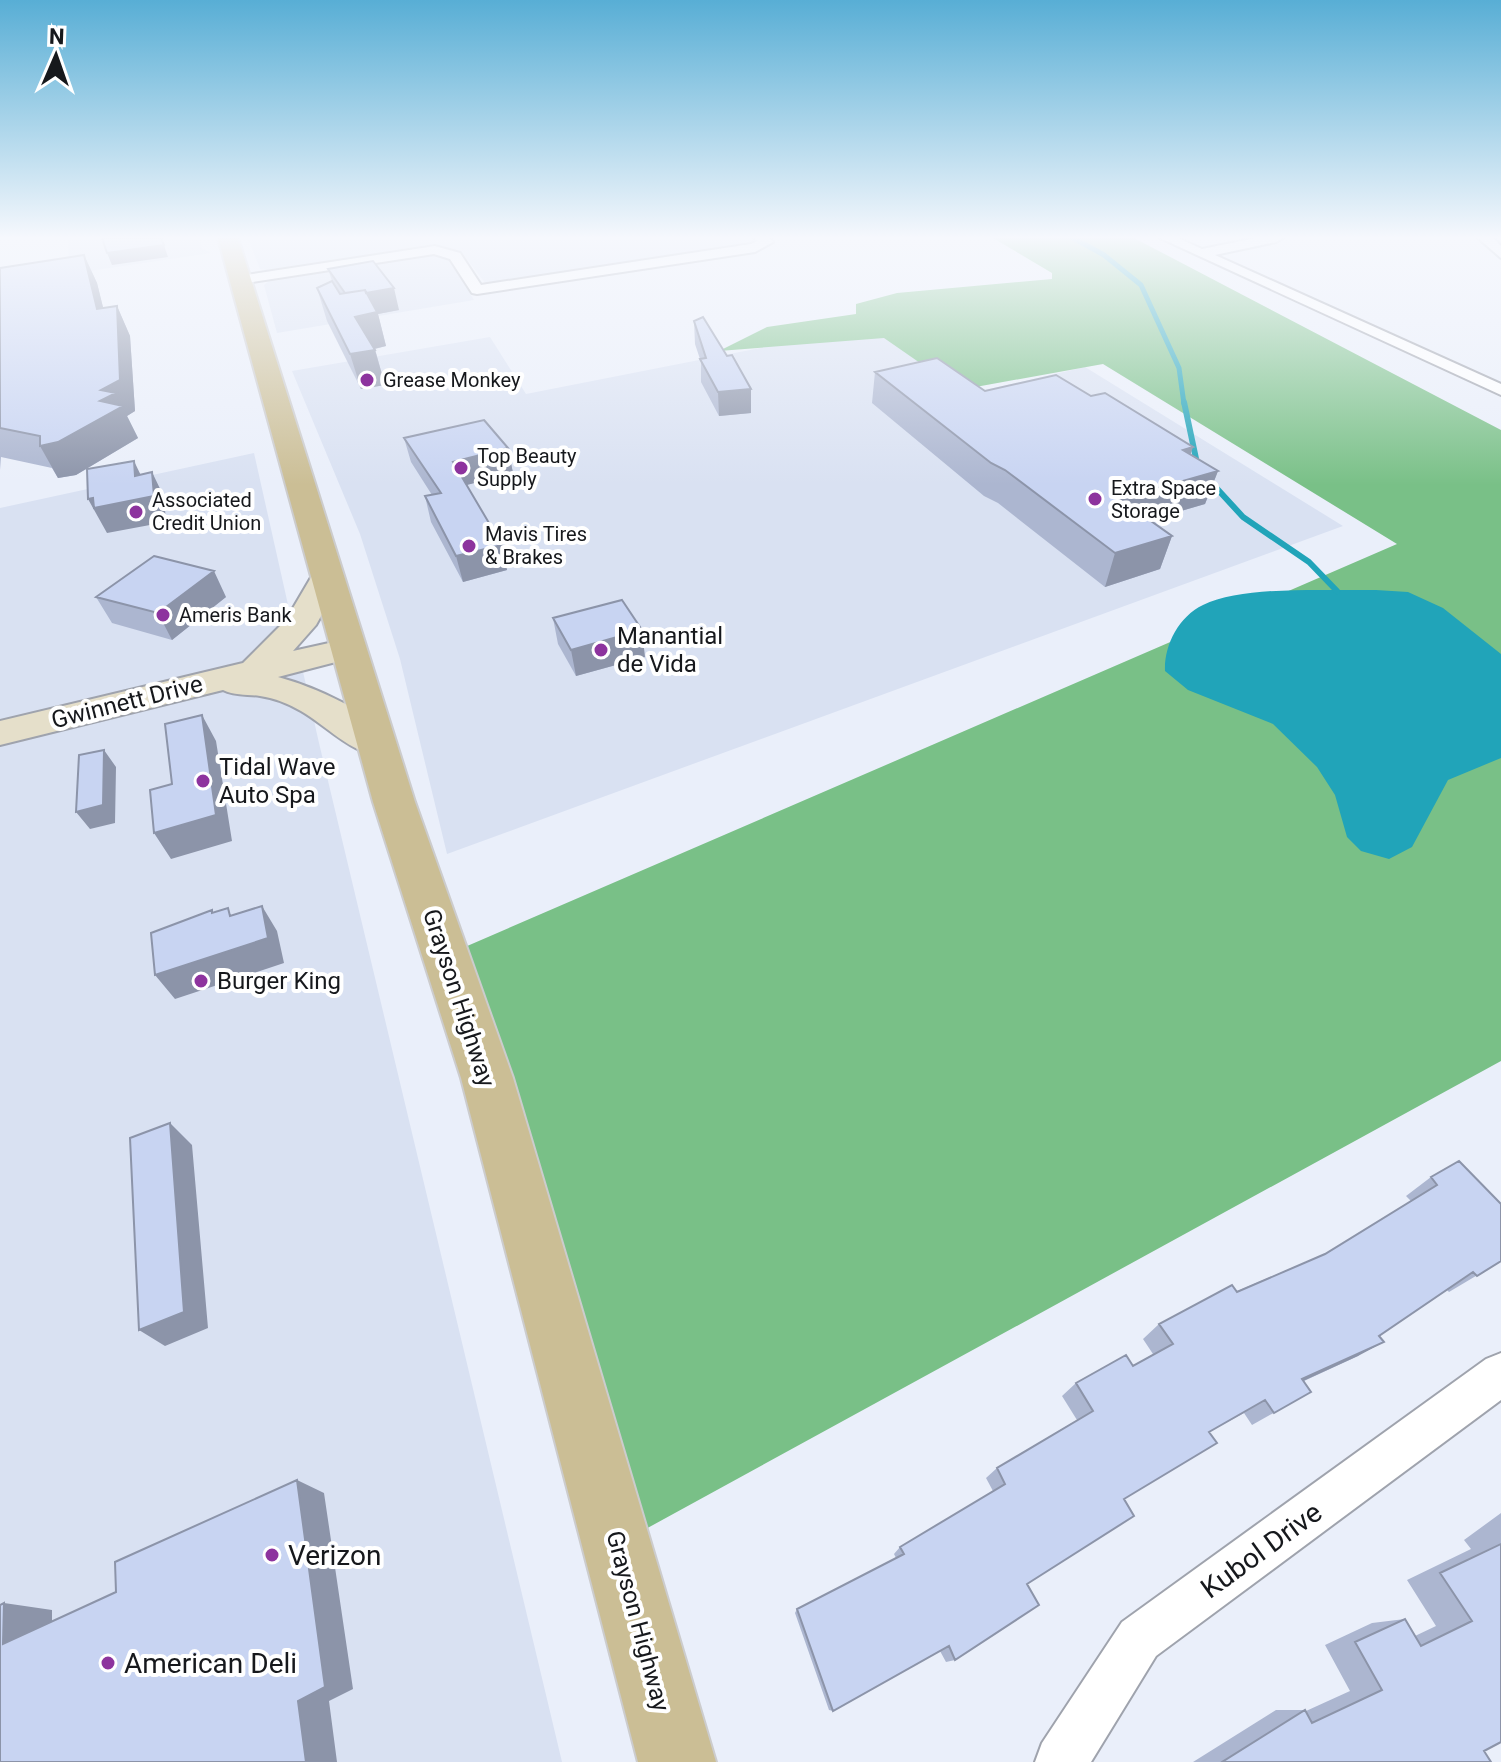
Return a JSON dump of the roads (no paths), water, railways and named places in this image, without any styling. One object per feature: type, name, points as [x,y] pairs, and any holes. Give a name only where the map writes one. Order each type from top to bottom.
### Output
[{"type":"main road","name":"Grayson Highway","points":[[252,320],[376,744],[487,1078],[677,1762]]},
{"type":"street","points":[[1349,320],[1501,390]]},
{"type":"street","points":[[255,670],[300,625],[327,576]]},
{"type":"street","name":"Gwinnett Drive","points":[[0,733],[347,649]]},
{"type":"street","points":[[180,689],[253,682],[283,689],[323,706],[376,744]]},
{"type":"street","name":"Kubol Drive","points":[[1061,1762],[1139,1639],[1501,1374]]},
{"type":"water","points":[[1263,592],[1408,592],[1443,608],[1501,654],[1501,758],[1448,780],[1412,847],[1389,859],[1361,851],[1347,837],[1335,795],[1317,767],[1273,724],[1188,690],[1165,671],[1167,652],[1174,633],[1186,617],[1203,605],[1240,594]]},
{"type":"waterway","points":[[1157,320],[1179,368],[1184,404]]},
{"type":"waterway","points":[[1184,402],[1198,468],[1243,517],[1309,562],[1337,591]]},
{"type":"place","name":"Grease Monkey","points":[[367,380]]},
{"type":"place","name":"Top Beauty Supply","points":[[461,468]]},
{"type":"place","name":"Extra Space Storage","points":[[1095,499]]},
{"type":"place","name":"Associated Credit Union","points":[[136,512]]},
{"type":"place","name":"Mavis Tires & Brakes","points":[[469,546]]},
{"type":"place","name":"Ameris Bank","points":[[163,615]]},
{"type":"place","name":"Manantial de Vida","points":[[601,650]]},
{"type":"place","name":"Tidal Wave Auto Spa","points":[[203,781]]},
{"type":"place","name":"Burger King","points":[[201,981]]},
{"type":"place","name":"Verizon","points":[[272,1555]]},
{"type":"place","name":"American Deli","points":[[108,1663]]}]
